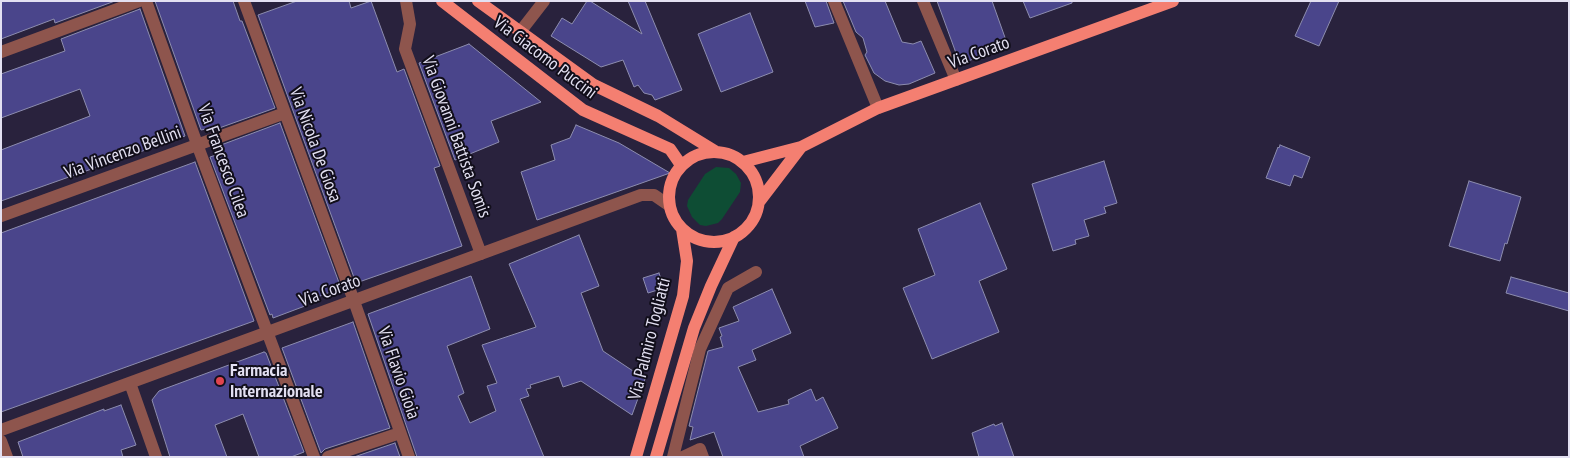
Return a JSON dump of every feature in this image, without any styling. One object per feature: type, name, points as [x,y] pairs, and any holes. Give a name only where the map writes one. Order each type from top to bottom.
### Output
[{"type":"main road","name":"Via Giacomo Puccini","points":[[442,1],[583,110],[670,149],[681,165]]},
{"type":"main road","name":"Via Giacomo Puccini","points":[[478,1],[594,85],[658,116],[715,151]]},
{"type":"main road","name":"Via Corato","points":[[743,162],[801,147],[878,108],[1173,1]]},
{"type":"main road","name":"Via Corato","points":[[734,237],[746,229],[754,216],[759,202],[801,147]]},
{"type":"main road","points":[[734,237],[721,242],[707,242],[693,237],[682,229],[674,218],[670,206],[669,193],[672,181],[681,165],[691,157],[703,152],[715,151],[730,154],[743,162],[753,173],[758,187],[759,202]]},
{"type":"main road","name":"Via Palmiro Togliatti","points":[[636,457],[683,296],[687,261],[682,229]]},
{"type":"main road","name":"Via Palmiro Togliatti","points":[[656,457],[694,328],[734,237]]},
{"type":"street","points":[[1,52],[139,1]]},
{"type":"street","name":"Via Francesco Cilea","points":[[146,1],[197,144],[314,457]]},
{"type":"street","name":"Via Nicola De Giosa","points":[[244,1],[354,301]]},
{"type":"street","name":"Via Giovanni Battista Somis","points":[[406,1],[410,24],[405,50],[481,254]]},
{"type":"street","points":[[520,32],[544,1]]},
{"type":"street","points":[[834,1],[878,108]]},
{"type":"street","points":[[923,1],[956,80]]},
{"type":"street","name":"Via Vincenzo Bellini","points":[[1,216],[285,113]]},
{"type":"street","name":"Via Corato","points":[[1,430],[641,195],[654,196],[670,206]]},
{"type":"street","points":[[673,457],[700,349],[728,288],[756,272]]},
{"type":"street","name":"Via Flavio Gioia","points":[[354,301],[409,457]]},
{"type":"street","points":[[130,383],[156,457]]},
{"type":"street","points":[[328,457],[400,432]]},
{"type":"street","points":[[1,441],[7,457]]},
{"type":"street","points":[[683,457],[700,449],[703,457]]},
{"type":"green space","points":[[716,167],[729,168],[736,174],[741,183],[740,192],[718,223],[706,226],[700,225],[692,217],[687,206],[688,200],[705,174]]},
{"type":"building","points":[[1,1],[115,1],[55,23],[54,19],[1,39]]},
{"type":"building","points":[[155,1],[233,1],[275,108],[208,132],[206,129],[201,130]]},
{"type":"building","points":[[297,1],[349,1],[351,8],[371,1],[397,72],[404,69],[440,166],[434,168],[462,246],[356,283],[258,15]]},
{"type":"building","points":[[587,1],[590,1],[642,34],[628,1],[645,1],[682,90],[655,100],[652,95],[644,93],[638,85],[634,87],[623,60],[601,67],[551,36],[562,18],[572,24]]},
{"type":"building","points":[[805,1],[826,1],[834,23],[815,27]]},
{"type":"building","points":[[843,1],[885,1],[902,42],[913,44],[921,41],[935,73],[909,84],[899,85],[885,81],[874,73],[865,55],[867,52],[863,38],[856,32]]},
{"type":"building","points":[[937,1],[992,1],[1008,46],[960,64]]},
{"type":"building","points":[[1023,1],[1072,1],[1072,3],[1030,18]]},
{"type":"building","points":[[1311,1],[1339,1],[1319,46],[1295,36]]},
{"type":"building","points":[[140,9],[185,136],[1,201],[1,150],[90,116],[80,89],[1,118],[1,74],[65,51],[61,39]]},
{"type":"building","points":[[750,13],[773,72],[721,92],[698,34]]},
{"type":"building","points":[[469,44],[541,102],[491,121],[499,142],[455,160],[419,63]]},
{"type":"building","points":[[280,123],[341,288],[304,302],[305,306],[273,318],[272,314],[270,315],[210,157],[216,155],[213,148]]},
{"type":"building","points":[[576,125],[619,143],[670,173],[537,220],[521,172],[555,160],[551,145],[570,138]]},
{"type":"building","points":[[1280,145],[1310,157],[1302,178],[1294,175],[1290,186],[1266,178]]},
{"type":"building","points":[[1104,161],[1117,203],[1104,207],[1106,213],[1084,220],[1089,236],[1075,240],[1076,244],[1053,251],[1032,184]]},
{"type":"building","points":[[195,162],[254,321],[1,412],[1,233]]},
{"type":"building","points":[[1469,181],[1521,197],[1500,261],[1449,246]]},
{"type":"building","points":[[980,203],[1007,269],[979,281],[999,332],[932,359],[903,288],[935,275],[918,229]]},
{"type":"building","points":[[579,235],[599,286],[581,293],[603,351],[645,379],[632,415],[581,381],[563,387],[559,376],[530,385],[531,388],[526,389],[529,396],[520,399],[544,457],[417,457],[368,314],[471,276],[490,329],[447,346],[464,393],[458,396],[470,423],[496,411],[487,386],[497,383],[482,345],[536,327],[509,264]]},
{"type":"building","points":[[659,273],[664,288],[648,293],[643,278]]},
{"type":"building","points":[[1511,277],[1569,293],[1569,311],[1506,293]]},
{"type":"building","points":[[772,289],[791,333],[752,350],[756,360],[738,367],[758,412],[789,404],[788,400],[811,389],[816,401],[823,397],[838,428],[800,446],[804,457],[723,457],[714,432],[690,440],[693,427],[689,426],[708,351],[723,347],[719,328],[739,321],[733,307]]},
{"type":"building","points":[[353,322],[390,428],[325,449],[321,453],[282,348]]},
{"type":"building","points":[[264,352],[304,452],[291,457],[259,457],[243,414],[215,425],[227,457],[170,457],[152,400],[159,391]]},
{"type":"building","points":[[121,405],[136,445],[121,450],[123,457],[23,457],[18,442],[104,409],[104,411]]},
{"type":"building","points":[[1002,423],[1014,457],[979,457],[972,433],[994,424],[995,426]]},
{"type":"building","points":[[395,443],[400,457],[354,457]]},
{"type":"place","name":"Farmacia Internazionale","points":[[220,381]]}]
